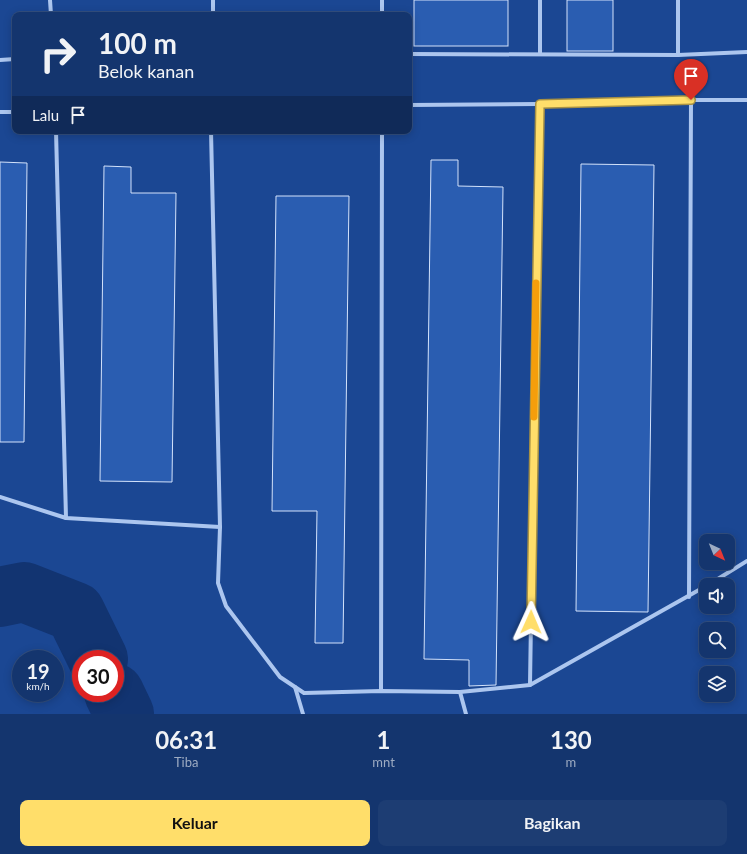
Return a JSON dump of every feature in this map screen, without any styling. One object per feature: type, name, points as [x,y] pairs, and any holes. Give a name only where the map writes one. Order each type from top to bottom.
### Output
[{"type":"street","points":[[50,0],[51,12]]},
{"type":"street","points":[[213,0],[213,12]]},
{"type":"street","points":[[382,0],[382,12]]},
{"type":"street","points":[[540,0],[540,54]]},
{"type":"street","points":[[678,0],[678,55]]},
{"type":"street","points":[[412,54],[678,55],[747,52]]},
{"type":"street","points":[[0,60],[12,59]]},
{"type":"street","points":[[688,597],[691,100]]},
{"type":"street","points":[[412,105],[747,100]]},
{"type":"street","points":[[530,685],[540,104]]},
{"type":"street","points":[[0,112],[12,112]]},
{"type":"street","points":[[56,134],[66,518]]},
{"type":"street","points":[[211,134],[220,527],[218,583],[226,606],[280,677],[304,693],[381,691],[460,692],[530,685],[699,591]]},
{"type":"street","points":[[381,691],[382,134]]},
{"type":"street","points":[[0,496],[66,518],[220,527]]},
{"type":"street","points":[[720,578],[747,561]]},
{"type":"street","points":[[295,687],[303,714]]},
{"type":"street","points":[[460,692],[466,714]]},
{"type":"building","points":[[414,0],[508,0],[508,46],[414,46]]},
{"type":"building","points":[[567,0],[613,0],[613,51],[567,51]]},
{"type":"building","points":[[431,160],[458,160],[458,186],[503,187],[496,685],[469,686],[469,660],[424,659]]},
{"type":"building","points":[[0,162],[27,163],[24,442],[0,442]]},
{"type":"building","points":[[581,164],[654,165],[648,612],[576,611]]},
{"type":"building","points":[[104,166],[131,167],[131,193],[176,193],[172,482],[100,481]]},
{"type":"building","points":[[276,196],[349,196],[343,643],[315,643],[317,511],[272,511]]},
{"type":"waterway","points":[[0,597],[24,592],[75,612],[94,650]]},
{"type":"waterway","points":[[118,702],[124,714]]},
{"type":"slow traffic","points":[[534,417],[536,283]]},
{"type":"route","points":[[531,622],[540,104],[691,100]]}]
